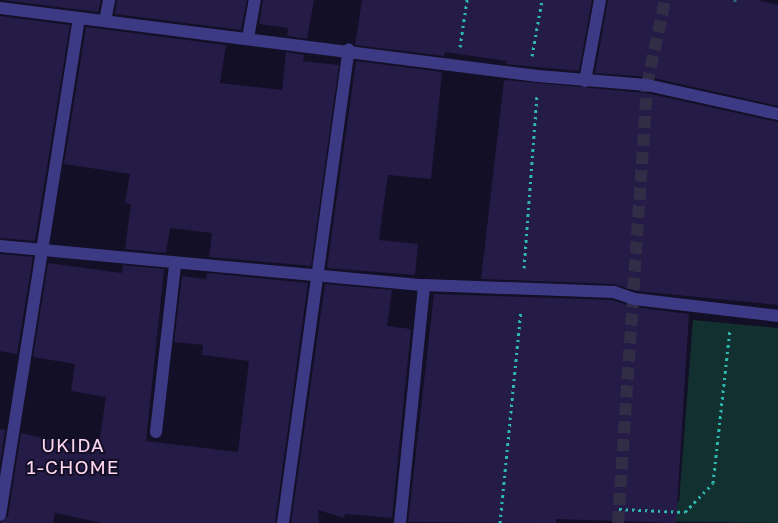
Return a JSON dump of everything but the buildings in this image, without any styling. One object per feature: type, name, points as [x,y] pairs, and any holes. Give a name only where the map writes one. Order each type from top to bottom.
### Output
[{"type":"street","points":[[105,21],[109,0]]},
{"type":"street","points":[[248,38],[255,0]]},
{"type":"street","points":[[585,81],[600,0]]},
{"type":"street","points":[[0,8],[349,50],[538,76],[647,85],[778,114]]},
{"type":"street","points":[[0,515],[79,18]]},
{"type":"street","points":[[283,523],[315,276],[349,50]]},
{"type":"street","points":[[0,246],[176,264],[424,285],[614,292],[634,299],[778,316]]},
{"type":"street","points":[[156,432],[176,264]]},
{"type":"street","points":[[400,523],[424,285]]},
{"type":"path","points":[[457,65],[467,0]]},
{"type":"path","points":[[538,76],[531,61],[542,0]]},
{"type":"path","points":[[619,509],[684,512],[713,483],[732,311]]},
{"type":"green space","points":[[693,320],[778,328],[778,523],[632,521],[634,499],[679,502]]},
{"type":"tunnel","points":[[618,523],[647,85],[665,0]]},
{"type":"district","name":"UKIDA 1-CHOME","points":[[73,456]]}]
